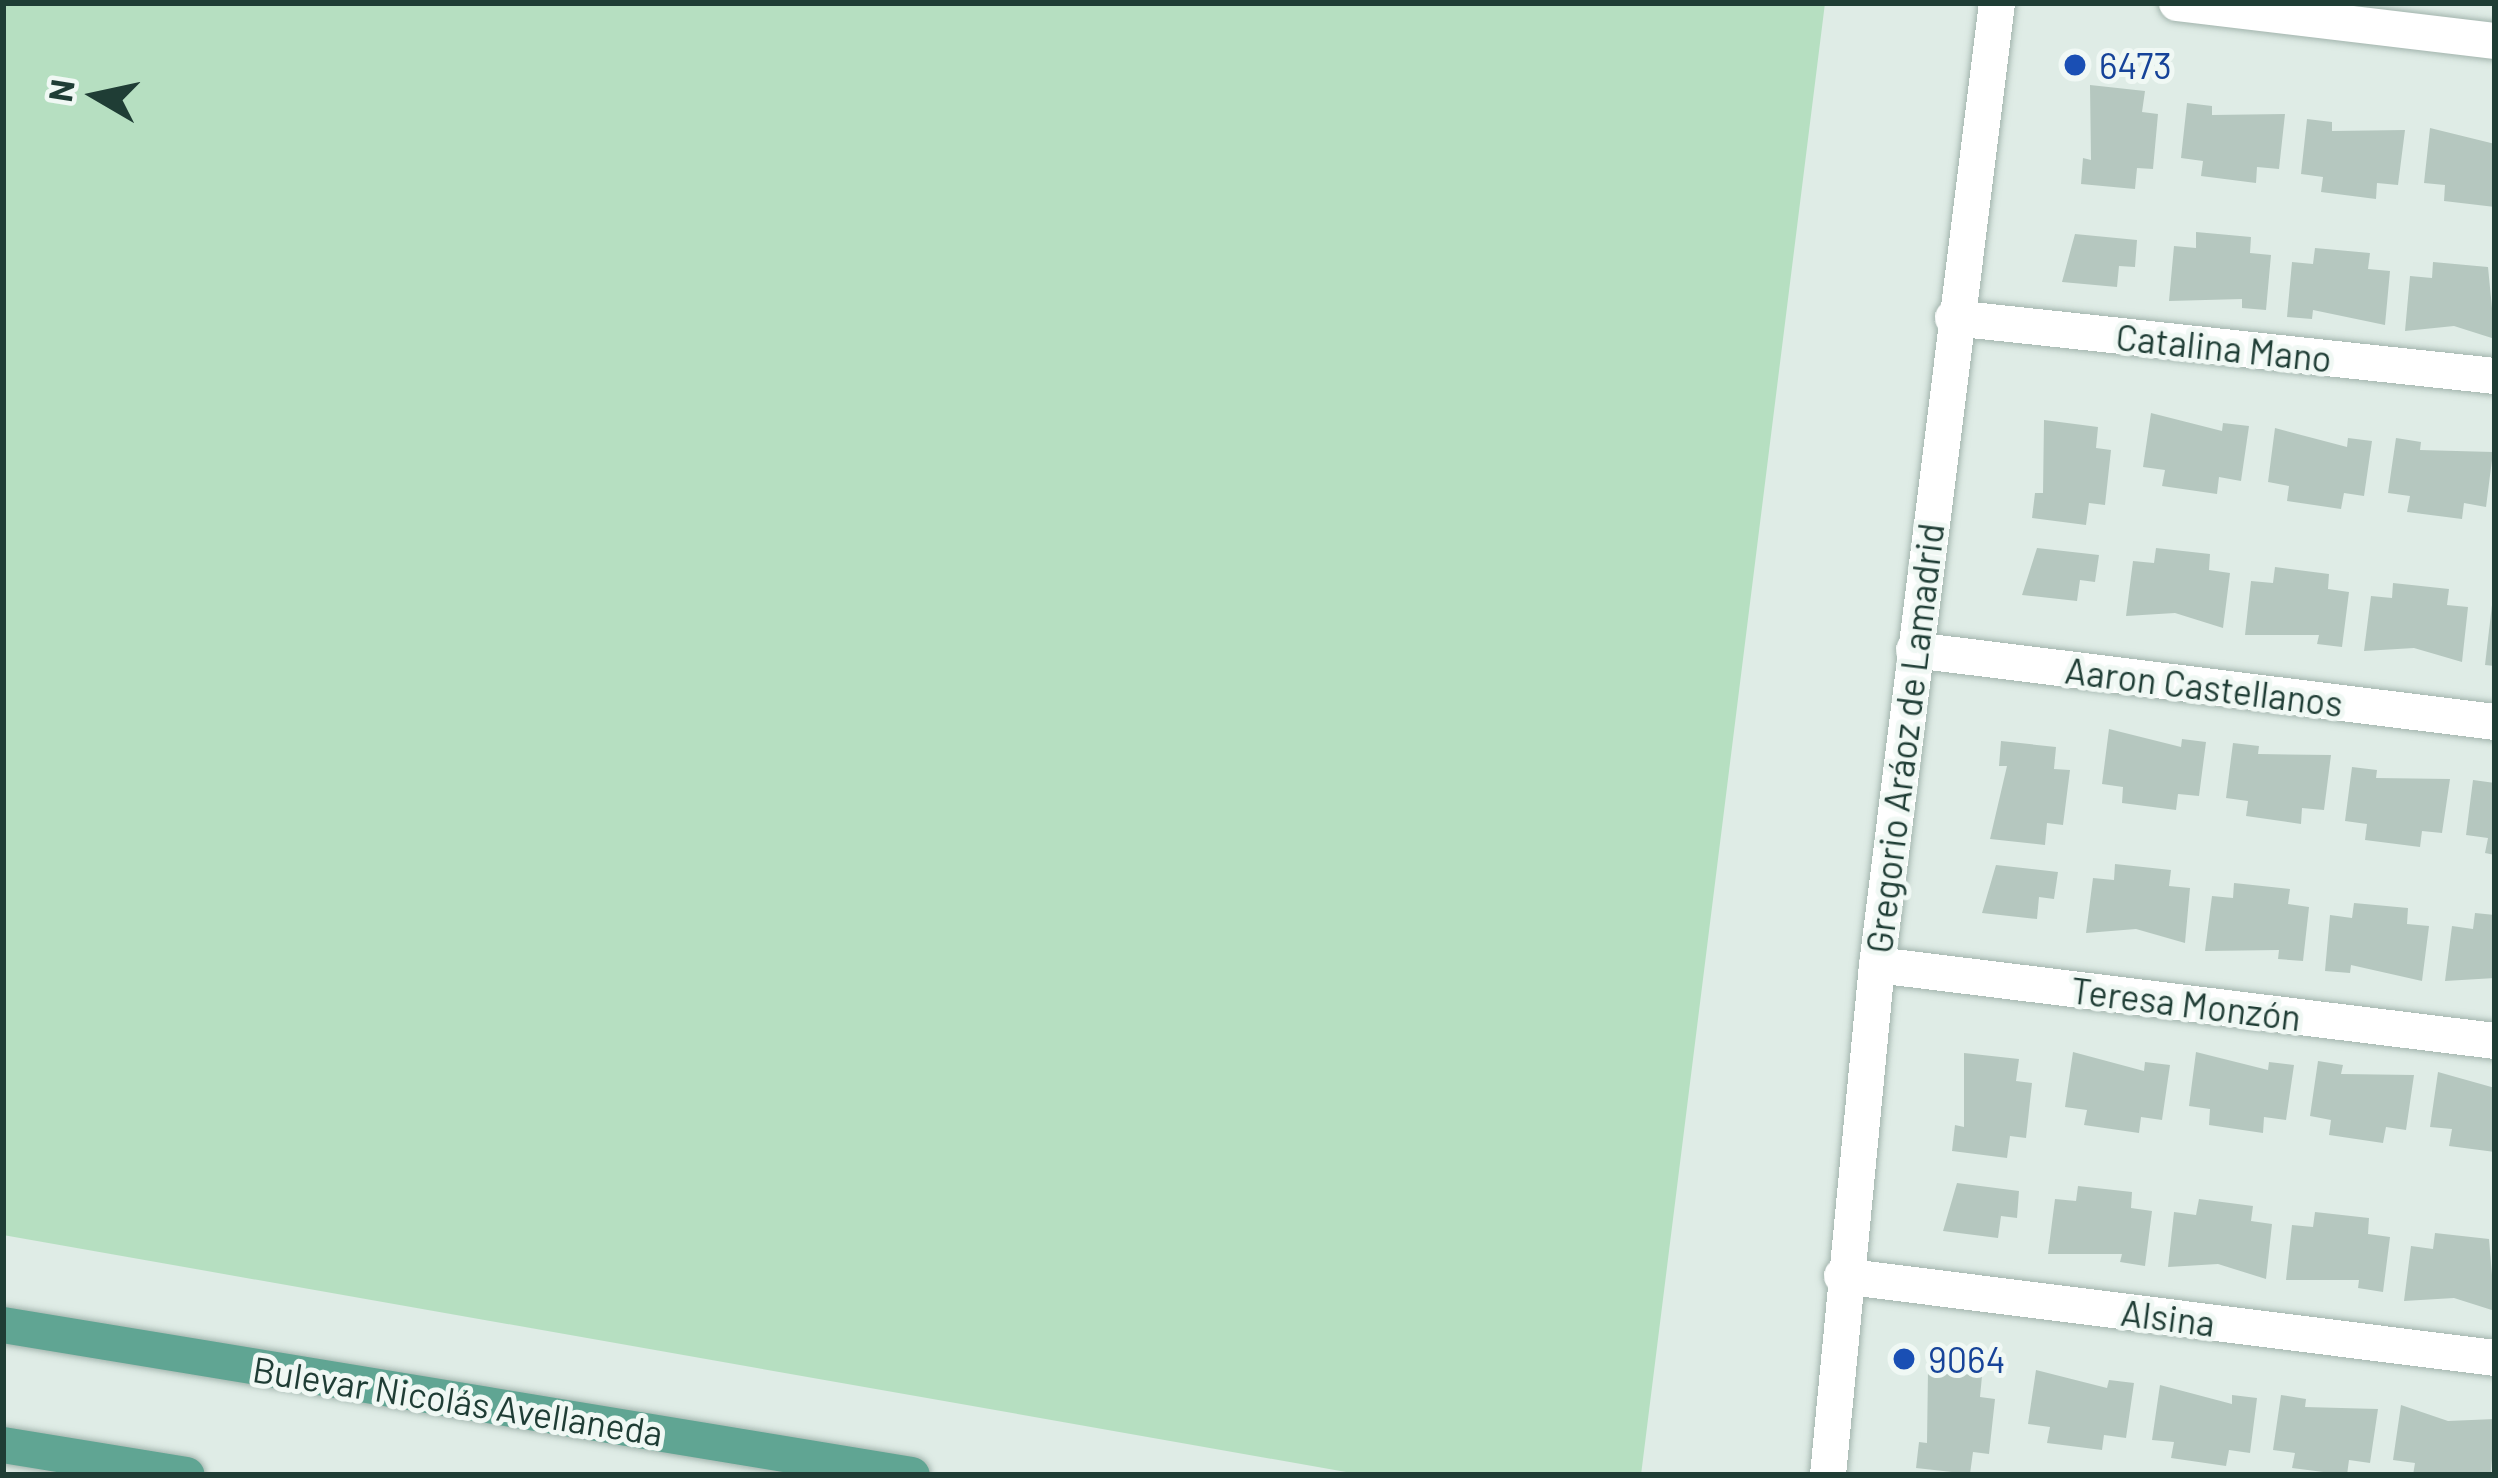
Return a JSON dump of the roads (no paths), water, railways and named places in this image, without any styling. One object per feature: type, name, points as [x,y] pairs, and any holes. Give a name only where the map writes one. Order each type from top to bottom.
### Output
[{"type":"main road","name":"Bulevar Nicolás Avellaneda","points":[[3,1325],[912,1475]]},
{"type":"main road","points":[[3,1445],[187,1475]]},
{"type":"street","name":"Gregorio Aráoz de Lamadrid","points":[[1828,1475],[1842,1276],[1877,965],[1953,318],[1997,3]]},
{"type":"street","points":[[2176,3],[2495,41]]},
{"type":"street","name":"Catalina Mano","points":[[1953,318],[2495,376]]},
{"type":"street","name":"Aaron Castellanos","points":[[1914,650],[2495,722]]},
{"type":"street","name":"Teresa Monzón","points":[[1877,965],[2495,1041]]},
{"type":"street","name":"Alsina","points":[[1842,1276],[2495,1358]]},
{"type":"place","name":"6473","points":[[2075,65]]},
{"type":"place","name":"9064","points":[[1904,1359]]}]
